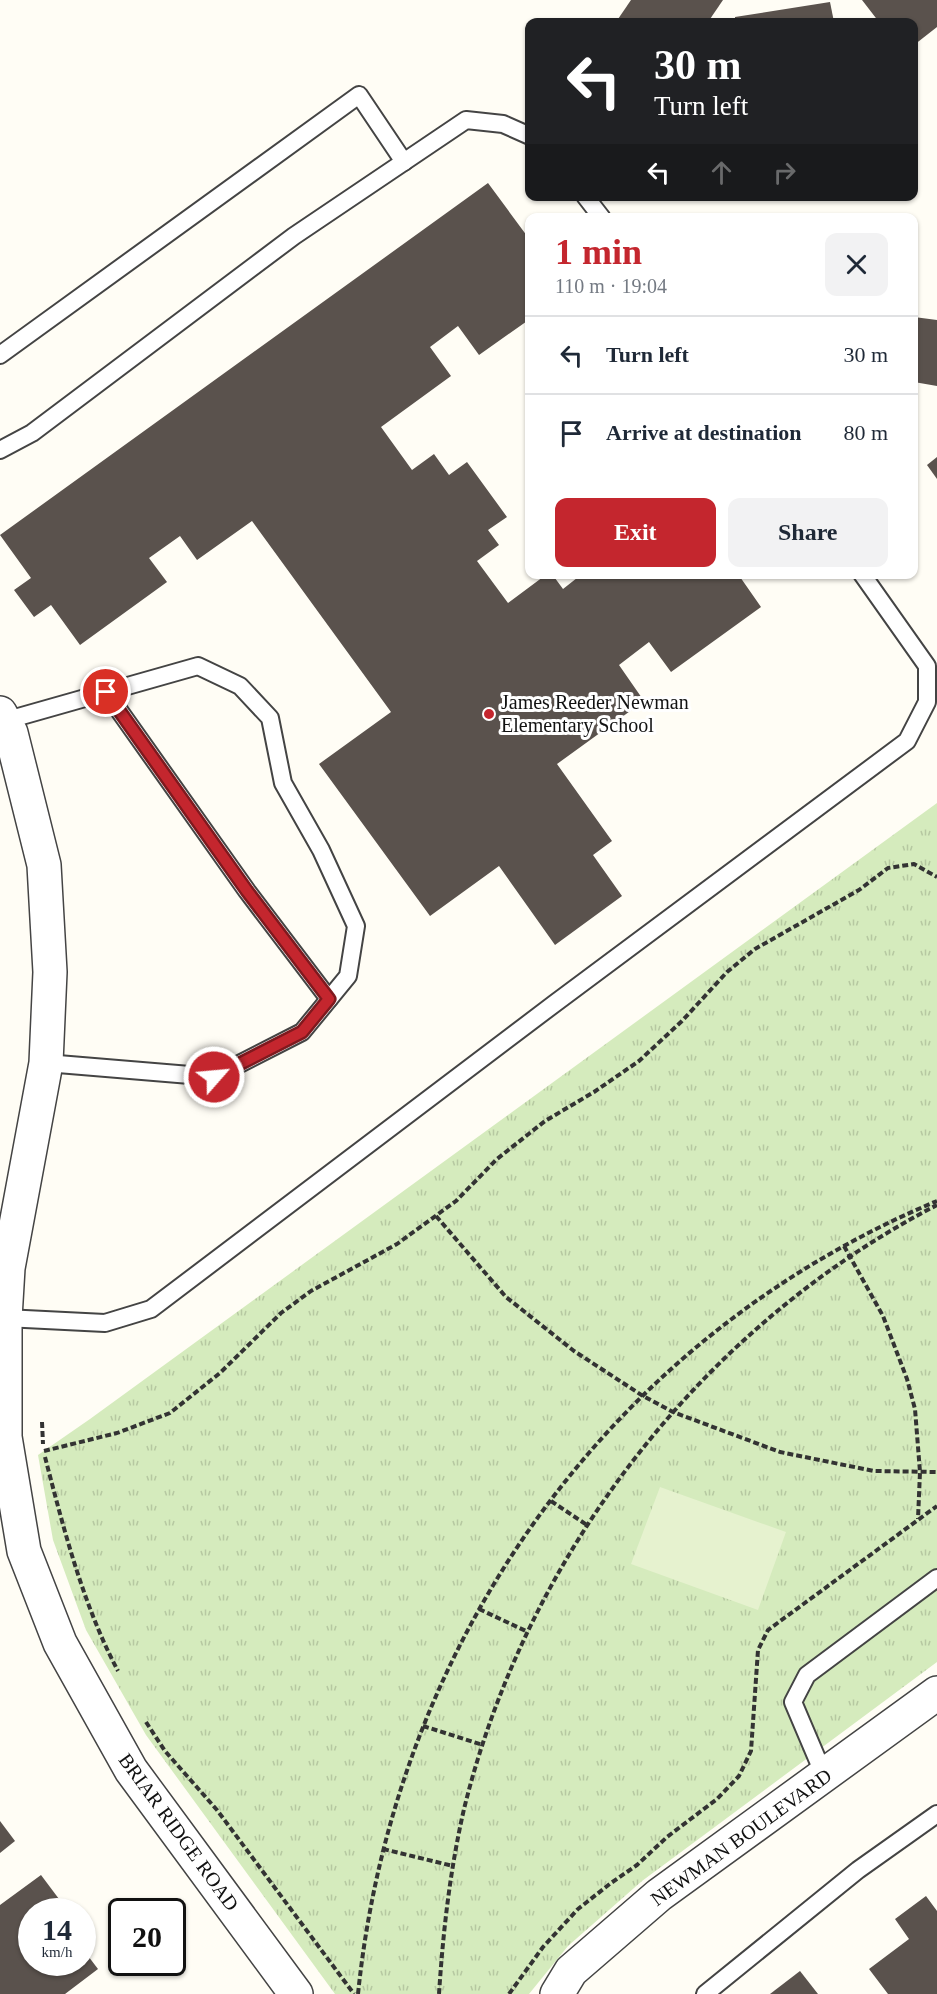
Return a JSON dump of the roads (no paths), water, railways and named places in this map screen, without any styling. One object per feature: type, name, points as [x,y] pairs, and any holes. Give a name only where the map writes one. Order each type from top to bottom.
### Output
[{"type":"street","name":"BRIAR RIDGE ROAD","points":[[2,717],[11,733],[44,865],[50,972],[46,1063],[8,1268],[5,1318],[5,1437],[24,1551],[60,1643],[131,1770],[296,1994]]},
{"type":"street","name":"NEWMAN BOULEVARD","points":[[556,1994],[571,1971],[660,1895],[937,1693]]},
{"type":"lane","points":[[0,355],[358,95],[404,162]]},
{"type":"lane","points":[[1,447],[41,426],[294,236],[466,120],[503,124],[525,134]]},
{"type":"lane","points":[[589,201],[598,213]]},
{"type":"lane","points":[[5,1318],[105,1323],[152,1309],[554,1004],[907,741],[927,702],[927,666],[866,579]]},
{"type":"lane","points":[[2,717],[106,692],[198,666],[240,686],[270,718],[283,783],[321,850],[356,926],[348,976],[302,1032],[214,1077],[46,1063]]},
{"type":"lane","points":[[106,692],[247,891],[329,999]]},
{"type":"lane","points":[[824,1775],[793,1702],[807,1675],[937,1578]]},
{"type":"lane","points":[[705,1994],[858,1870],[937,1814]]},
{"type":"place","name":"James Reeder Newman Elementary School","points":[[489,714]]}]
